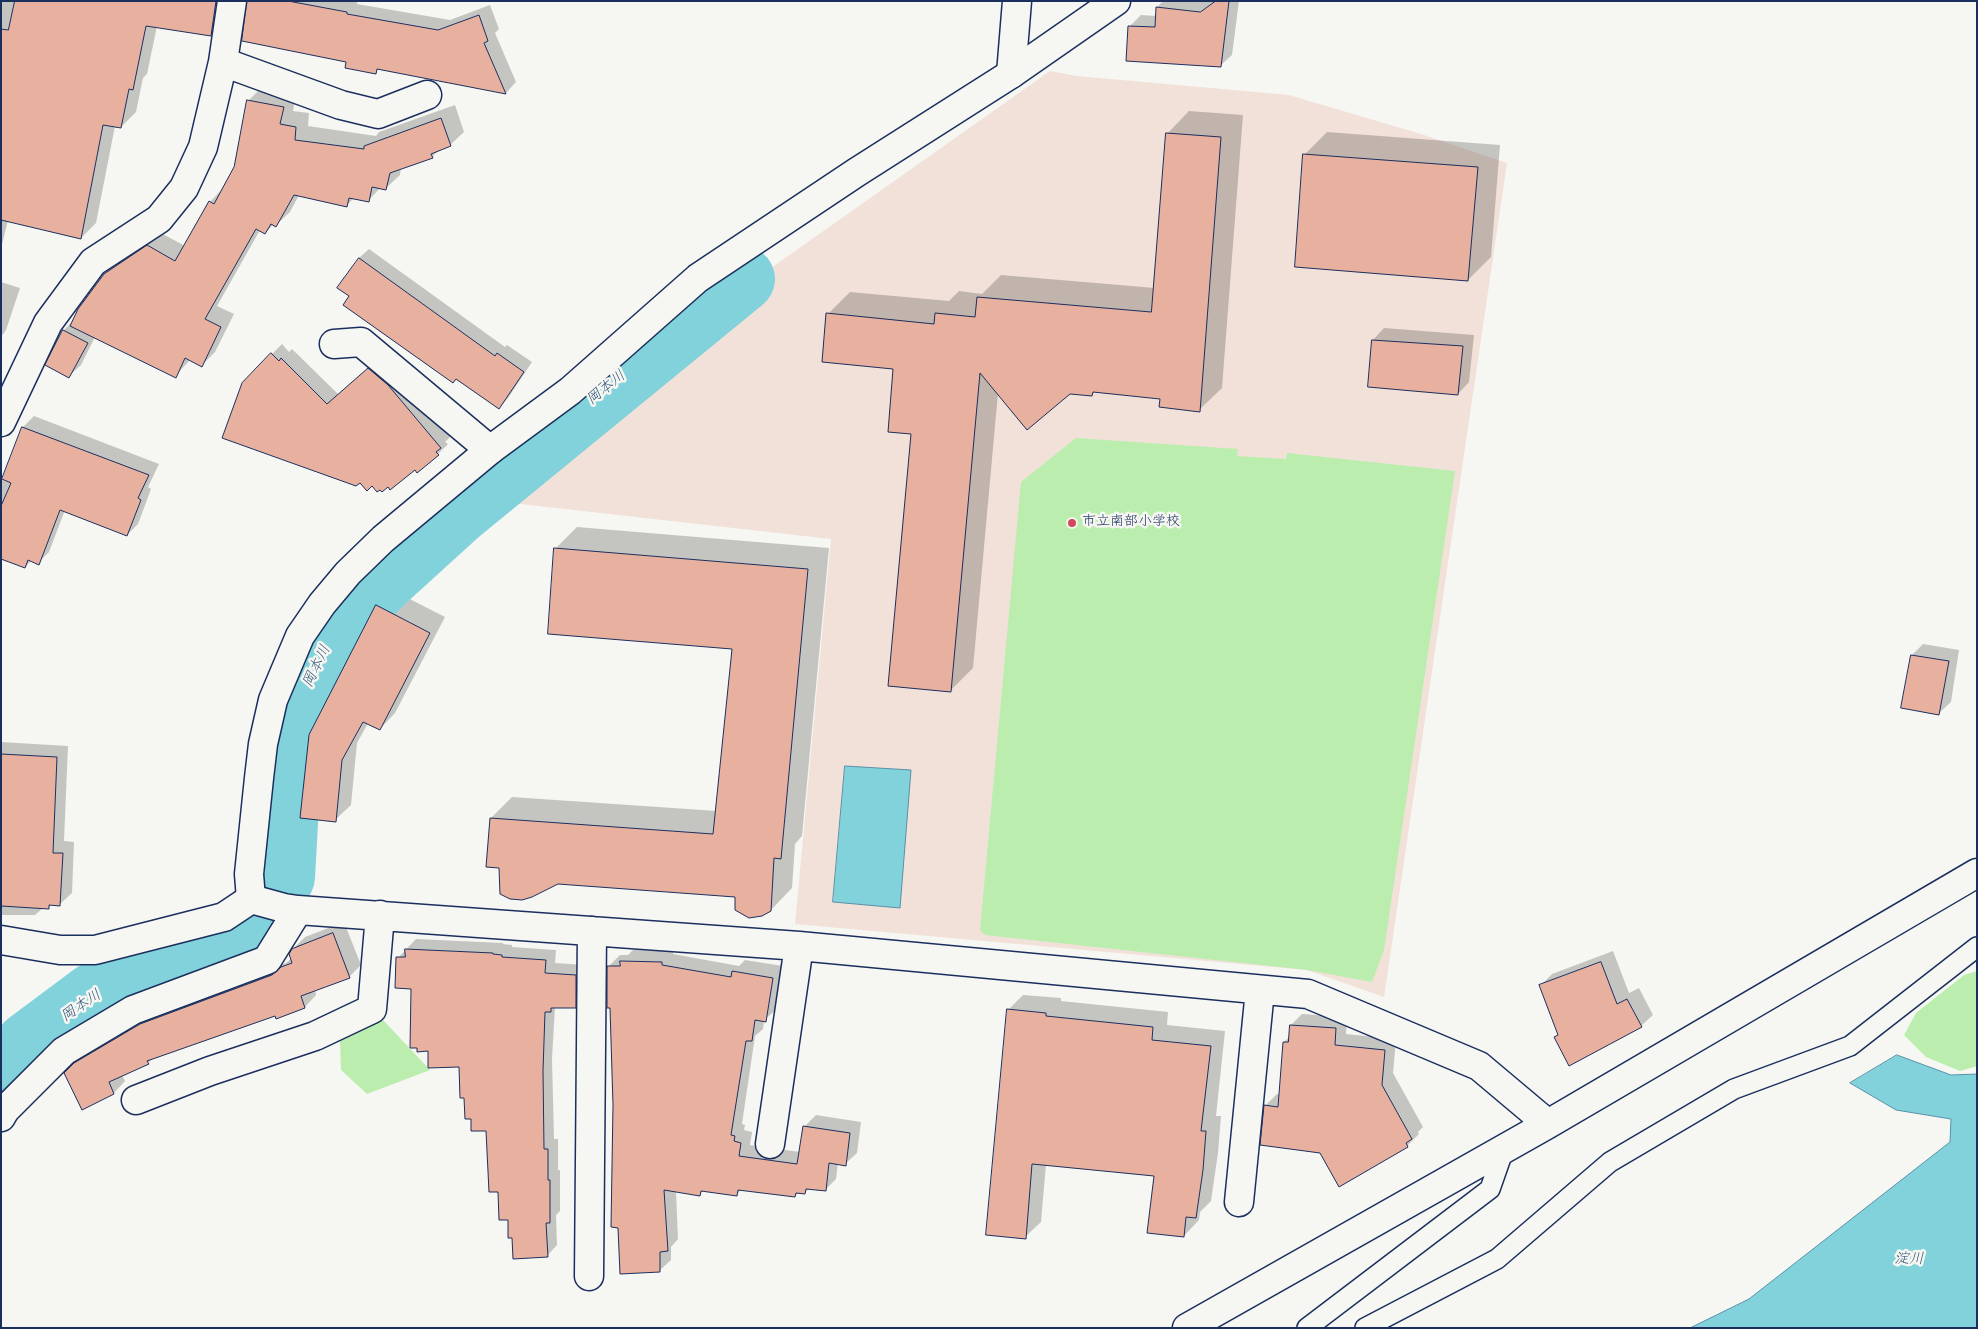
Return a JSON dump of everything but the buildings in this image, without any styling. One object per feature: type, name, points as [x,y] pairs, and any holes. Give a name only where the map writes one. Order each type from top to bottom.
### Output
[{"type":"street","points":[[1,422],[48,323],[93,262],[159,218],[184,188],[203,147],[223,62],[232,1]]},
{"type":"street","points":[[1010,74],[1017,1]]},
{"type":"street","points":[[1,1117],[5,1110],[64,1051],[102,1028],[133,1010],[267,960],[273,904],[249,874],[263,744],[273,700],[300,636],[322,604],[348,573],[383,539],[490,450],[570,391],[698,278],[857,172],[1010,74],[1116,1]]},
{"type":"street","points":[[223,62],[340,105],[378,114],[427,95]]},
{"type":"street","points":[[334,344],[361,342],[490,450]]},
{"type":"street","points":[[1187,1328],[1548,1124],[1977,873]]},
{"type":"street","points":[[1,940],[60,950],[95,950],[273,904],[380,915],[799,946],[1308,994],[1479,1066],[1548,1124]]},
{"type":"street","points":[[136,1100],[315,1036],[372,1009],[380,915]]},
{"type":"street","points":[[589,1276],[592,931]]},
{"type":"street","points":[[770,1144],[799,946]]},
{"type":"street","points":[[1239,1202],[1260,990]]},
{"type":"lane","points":[[1365,1328],[1496,1260],[1610,1162],[1734,1089],[1850,1046],[1977,947]]},
{"type":"lane","points":[[1307,1328],[1490,1189],[1504,1149]]},
{"type":"shaded area","name":"市立南部小学校","points":[[1050,71],[1077,76],[1289,95],[1421,134],[1507,163],[1384,997],[1307,970],[795,924],[831,539],[494,501],[747,285]]},
{"type":"green space","points":[[1076,438],[1238,449],[1237,456],[1286,459],[1287,453],[1455,471],[1384,950],[1372,982],[1307,970],[985,935],[980,930],[1021,482]]},
{"type":"green space","points":[[1977,971],[1977,1066],[1960,1071],[1926,1057],[1904,1035],[1916,1013],[1964,975]]},
{"type":"green space","points":[[383,1020],[430,1070],[367,1094],[341,1070],[340,1040]]},
{"type":"water","points":[[845,766],[911,770],[900,908],[833,902]]},
{"type":"water","name":"淀川","points":[[1897,1055],[1951,1075],[1977,1074],[1977,1328],[1690,1328],[1749,1299],[1950,1142],[1951,1119],[1896,1110],[1850,1083]]},
{"type":"waterway","name":"岡本川","points":[[1,1084],[28,1045],[95,995],[232,944],[255,929],[282,877],[290,752],[298,710],[318,661],[348,613],[456,513],[742,279]]},
{"type":"place","name":"市立南部小学校","points":[[1072,523]]}]
